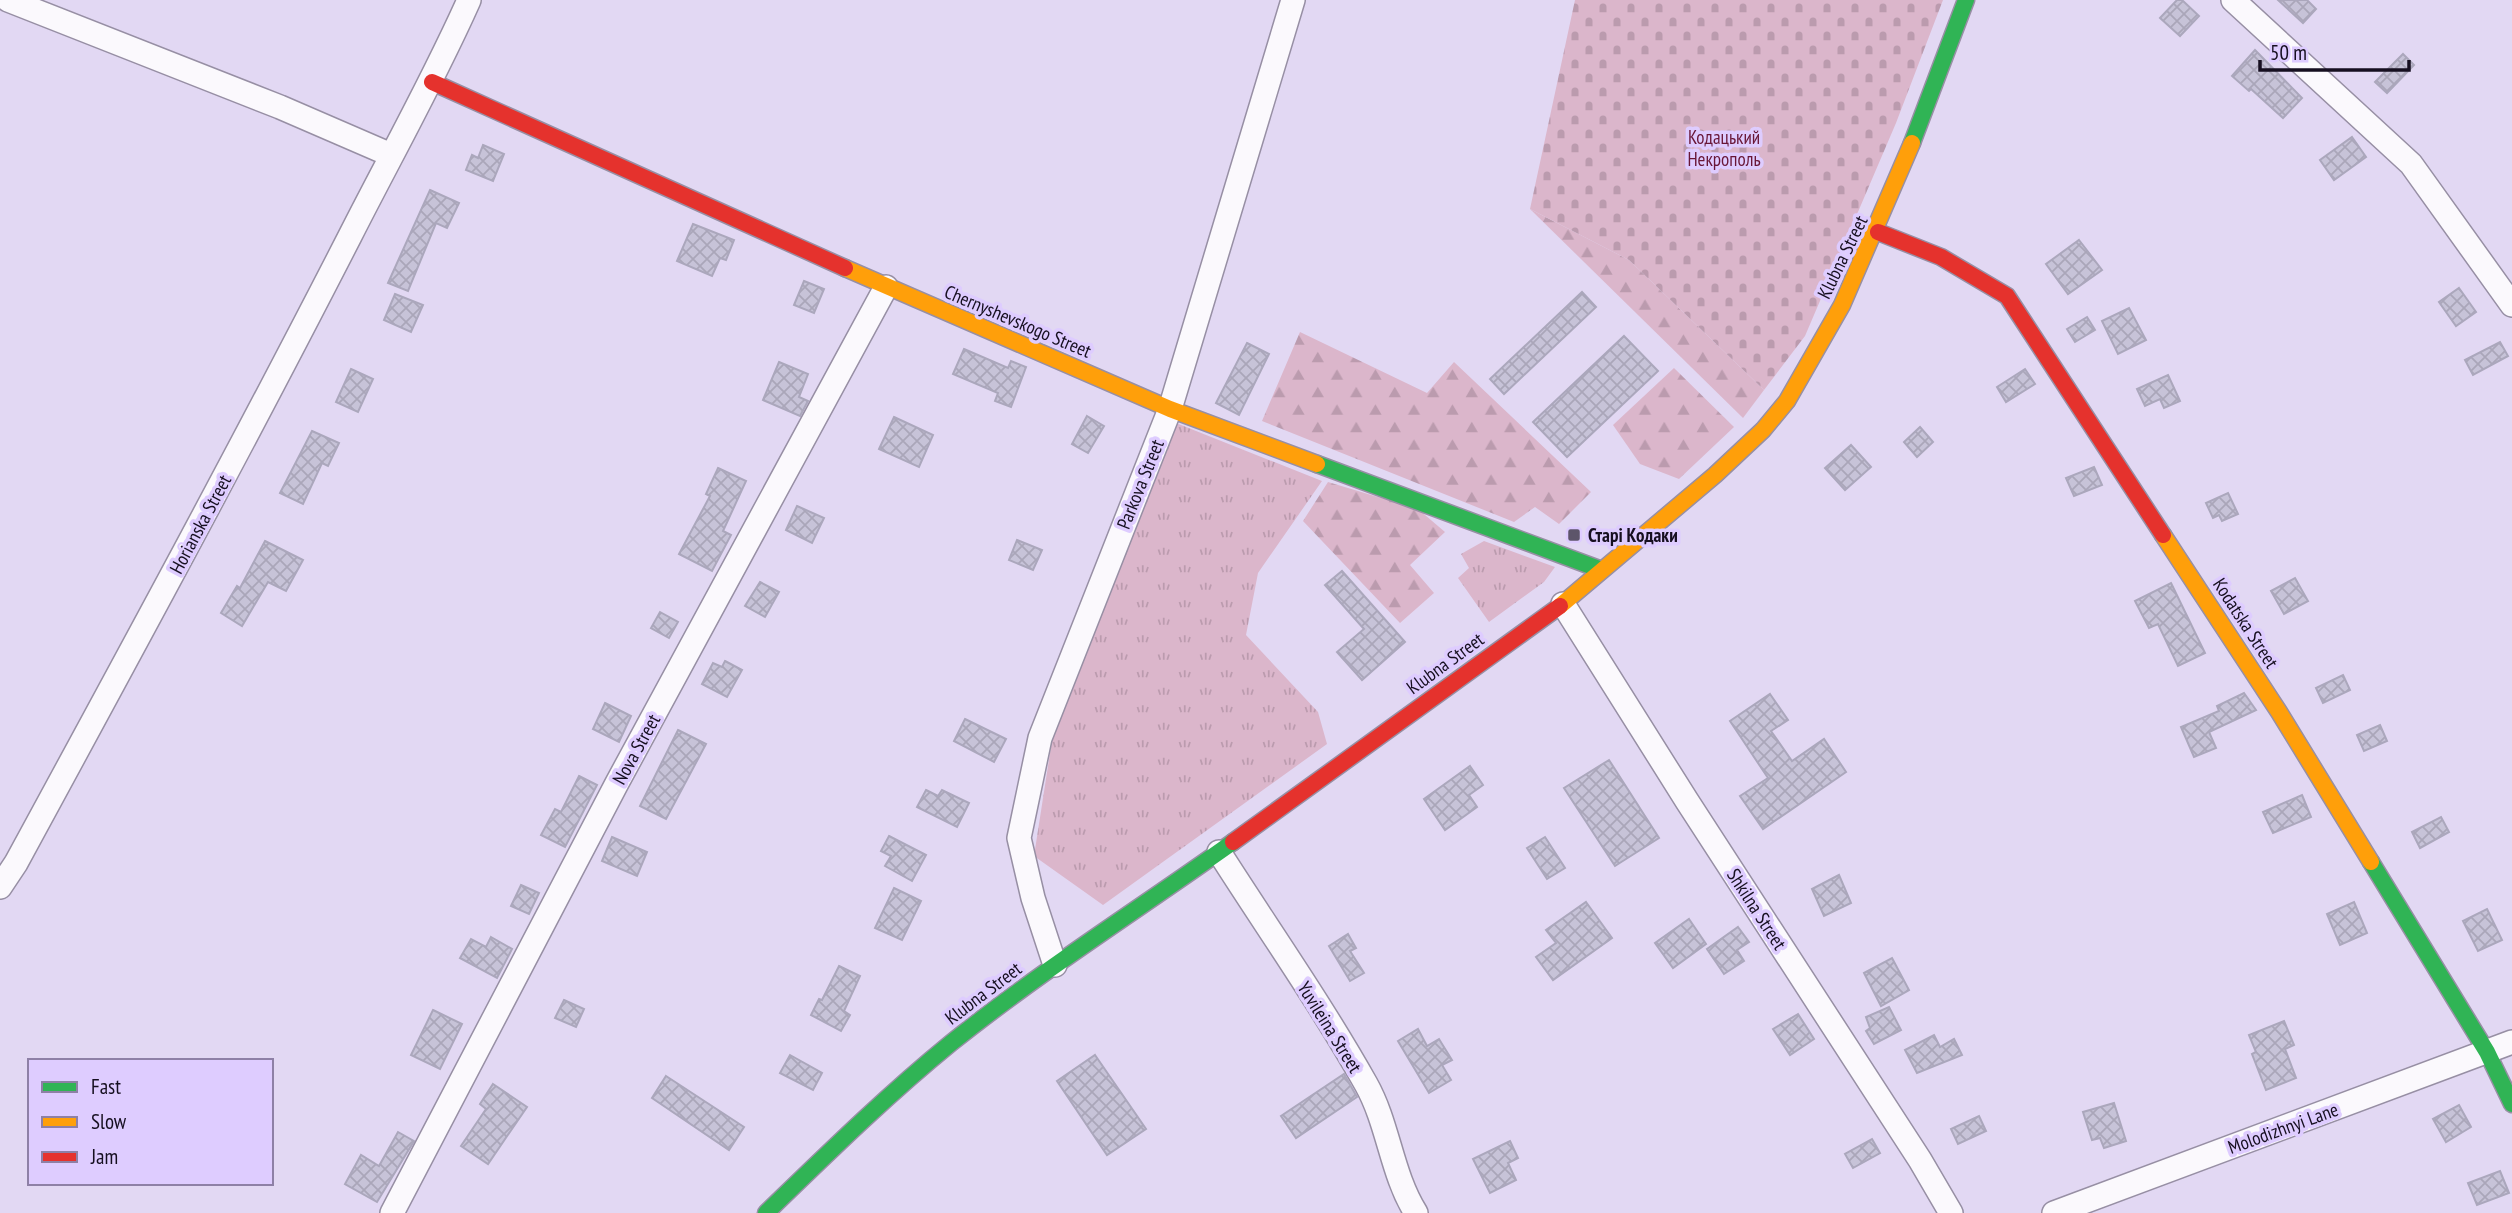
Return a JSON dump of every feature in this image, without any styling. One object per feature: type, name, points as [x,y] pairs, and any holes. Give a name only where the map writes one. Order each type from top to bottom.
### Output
[{"type":"street","points":[[8,0],[280,107],[391,155]]},
{"type":"street","name":"Horianska Street","points":[[0,887],[16,863],[251,430],[391,155],[432,82],[469,0]]},
{"type":"street","name":"Parkova Street","points":[[1055,965],[1019,838],[1040,738],[1170,409],[1293,0]]},
{"type":"street","name":"Klubna Street","points":[[766,1213],[847,1135],[950,1044],[1055,965],[1219,852],[1563,604],[1599,569],[1706,484],[1765,429],[1809,370],[1878,233],[1966,0]]},
{"type":"street","points":[[2233,0],[2411,164],[2512,305]]},
{"type":"street","name":"Chernyshevskogo Street","points":[[432,82],[886,287],[1170,409],[1599,569]]},
{"type":"street","name":"Kodatska Street","points":[[1878,233],[1941,257],[2007,296],[2278,712],[2487,1052],[2512,1104]]},
{"type":"street","name":"Nova Street","points":[[392,1213],[617,783],[886,287]]},
{"type":"street","name":"Shkilna Street","points":[[1563,604],[1693,811],[1920,1160],[1951,1213]]},
{"type":"street","name":"Yuvileina Street","points":[[1219,852],[1367,1085],[1387,1130],[1402,1190],[1416,1213]]},
{"type":"street","name":"Molodizhnyi Lane","points":[[2054,1213],[2512,1042]]},
{"type":"green space","name":"Кодацький Некрополь","points":[[1575,0],[1943,0],[1896,123],[1805,336],[1764,390],[1629,260],[1530,209]]},
{"type":"green space","points":[[1530,209],[1629,260],[1764,390],[1743,418]]},
{"type":"green space","points":[[1300,332],[1427,393],[1454,362],[1591,492],[1559,524],[1535,507],[1514,522],[1262,421]]},
{"type":"green space","points":[[1674,368],[1734,427],[1679,479],[1640,464],[1613,425]]},
{"type":"green space","points":[[1171,421],[1322,481],[1258,573],[1246,635],[1318,712],[1327,744],[1103,905],[1034,856],[1053,734]]},
{"type":"green space","points":[[1328,482],[1418,509],[1445,532],[1410,565],[1434,593],[1400,623],[1303,521]]},
{"type":"green space","points":[[1484,541],[1555,567],[1544,582],[1489,622],[1458,578],[1469,568],[1461,554]]},
{"type":"building","points":[[2177,0],[2182,0],[2199,16],[2180,36],[2160,18]]},
{"type":"building","points":[[2278,0],[2307,0],[2316,9],[2303,23]]},
{"type":"building","points":[[2255,50],[2302,98],[2283,118],[2232,76]]},
{"type":"building","points":[[2403,54],[2414,65],[2387,93],[2375,82]]},
{"type":"building","points":[[2352,137],[2366,157],[2334,180],[2320,160]]},
{"type":"building","points":[[483,145],[504,154],[493,181],[466,170],[472,155],[478,158]]},
{"type":"building","points":[[430,190],[459,203],[447,228],[436,223],[408,291],[388,283]]},
{"type":"building","points":[[693,224],[734,240],[726,260],[720,258],[712,276],[677,261]]},
{"type":"building","points":[[2079,240],[2102,270],[2068,294],[2046,264]]},
{"type":"building","points":[[804,281],[824,289],[814,313],[794,305]]},
{"type":"building","points":[[2459,288],[2476,312],[2456,326],[2439,302]]},
{"type":"building","points":[[1582,292],[1596,307],[1504,394],[1490,379]]},
{"type":"building","points":[[395,294],[423,305],[411,332],[384,320]]},
{"type":"building","points":[[2129,308],[2146,340],[2118,354],[2102,321]]},
{"type":"building","points":[[2087,317],[2095,330],[2075,342],[2067,329]]},
{"type":"building","points":[[1624,336],[1658,371],[1567,457],[1533,422]]},
{"type":"building","points":[[2500,342],[2508,356],[2473,375],[2465,360]]},
{"type":"building","points":[[1247,343],[1269,354],[1239,415],[1216,403]]},
{"type":"building","points":[[964,349],[1008,368],[1011,361],[1026,367],[1011,407],[995,401],[998,393],[953,374]]},
{"type":"building","points":[[779,362],[808,374],[799,397],[808,401],[800,416],[763,400]]},
{"type":"building","points":[[351,369],[373,379],[358,412],[336,402]]},
{"type":"building","points":[[2025,369],[2035,384],[2006,402],[1997,387]]},
{"type":"building","points":[[2168,375],[2180,401],[2164,408],[2160,399],[2145,406],[2137,389]]},
{"type":"building","points":[[1087,416],[1104,426],[1088,453],[1072,444]]},
{"type":"building","points":[[894,417],[933,435],[919,467],[879,449]]},
{"type":"building","points":[[1920,427],[1933,442],[1917,457],[1904,442]]},
{"type":"building","points":[[312,431],[339,443],[328,466],[322,463],[303,504],[280,493]]},
{"type":"building","points":[[1851,445],[1871,467],[1845,490],[1825,468]]},
{"type":"building","points":[[2094,467],[2102,485],[2074,496],[2066,478]]},
{"type":"building","points":[[718,468],[746,481],[723,531],[731,535],[712,571],[679,554],[710,496],[706,494]]},
{"type":"building","points":[[2228,493],[2238,514],[2222,521],[2219,515],[2213,518],[2206,503]]},
{"type":"building","points":[[797,506],[824,518],[812,543],[786,530]]},
{"type":"building","points":[[1017,540],[1042,550],[1033,570],[1009,560]]},
{"type":"building","points":[[265,541],[303,560],[286,591],[268,582],[242,626],[221,613],[237,586],[240,588]]},
{"type":"building","points":[[1342,571],[1405,642],[1362,680],[1337,652],[1364,629],[1325,585]]},
{"type":"building","points":[[2295,578],[2308,601],[2284,614],[2271,591]]},
{"type":"building","points":[[760,582],[779,592],[765,617],[745,606]]},
{"type":"building","points":[[2171,583],[2205,653],[2178,666],[2158,624],[2149,628],[2135,601]]},
{"type":"building","points":[[660,612],[678,622],[669,638],[651,628]]},
{"type":"building","points":[[725,661],[742,670],[727,697],[702,684],[713,663],[722,667]]},
{"type":"building","points":[[2343,675],[2350,690],[2323,703],[2316,688]]},
{"type":"building","points":[[2244,693],[2256,710],[2209,732],[2216,748],[2194,757],[2181,727],[2219,711],[2217,706]]},
{"type":"building","points":[[1770,694],[1788,720],[1771,731],[1792,761],[1824,739],[1846,772],[1763,829],[1740,796],[1768,778],[1730,721]]},
{"type":"building","points":[[605,703],[631,716],[619,742],[593,729]]},
{"type":"building","points":[[965,719],[1006,739],[994,762],[954,741]]},
{"type":"building","points":[[2380,725],[2387,741],[2364,751],[2357,735]]},
{"type":"building","points":[[678,730],[706,744],[666,819],[640,806]]},
{"type":"building","points":[[1609,760],[1659,838],[1615,866],[1564,788]]},
{"type":"building","points":[[1470,766],[1483,785],[1469,795],[1477,807],[1445,830],[1424,799]]},
{"type":"building","points":[[579,776],[597,785],[565,847],[541,835],[555,809],[561,812]]},
{"type":"building","points":[[926,790],[938,796],[942,790],[969,803],[957,827],[917,807]]},
{"type":"building","points":[[2302,795],[2311,817],[2273,833],[2263,812]]},
{"type":"building","points":[[2441,817],[2449,832],[2420,848],[2412,832]]},
{"type":"building","points":[[889,836],[926,855],[912,881],[885,866],[891,856],[881,851]]},
{"type":"building","points":[[612,837],[647,852],[637,876],[602,861]]},
{"type":"building","points":[[1545,837],[1565,868],[1547,879],[1527,848]]},
{"type":"building","points":[[1839,875],[1851,903],[1824,916],[1812,889]]},
{"type":"building","points":[[521,885],[539,893],[529,914],[511,906]]},
{"type":"building","points":[[894,888],[921,901],[902,940],[875,928]]},
{"type":"building","points":[[1586,902],[1612,938],[1553,980],[1536,957],[1556,943],[1546,930]]},
{"type":"building","points":[[2354,902],[2367,933],[2340,945],[2327,914]]},
{"type":"building","points":[[2487,909],[2502,940],[2478,951],[2463,921]]},
{"type":"building","points":[[1689,919],[1706,944],[1673,968],[1655,943]]},
{"type":"building","points":[[1738,927],[1749,942],[1737,950],[1744,961],[1724,974],[1707,949]]},
{"type":"building","points":[[1348,934],[1356,948],[1350,951],[1364,973],[1350,981],[1329,946]]},
{"type":"building","points":[[491,937],[512,949],[497,978],[460,958],[471,939],[486,947]]},
{"type":"building","points":[[1892,958],[1909,990],[1881,1006],[1864,973]]},
{"type":"building","points":[[839,966],[860,976],[844,1011],[850,1015],[841,1031],[811,1015],[819,999],[822,1000]]},
{"type":"building","points":[[564,1000],[584,1009],[576,1027],[555,1018]]},
{"type":"building","points":[[1889,1007],[1901,1030],[1874,1044],[1866,1031],[1870,1028],[1866,1017]]},
{"type":"building","points":[[433,1010],[462,1024],[440,1069],[411,1055]]},
{"type":"building","points":[[1798,1014],[1814,1039],[1790,1055],[1773,1029]]},
{"type":"building","points":[[2284,1021],[2294,1045],[2285,1049],[2296,1078],[2266,1090],[2252,1054],[2256,1052],[2249,1035]]},
{"type":"building","points":[[1418,1029],[1427,1046],[1439,1039],[1452,1060],[1442,1065],[1451,1080],[1429,1093],[1398,1041]]},
{"type":"building","points":[[1934,1035],[1940,1047],[1954,1039],[1962,1055],[1917,1073],[1905,1050]]},
{"type":"building","points":[[790,1055],[822,1073],[813,1090],[780,1073]]},
{"type":"building","points":[[1095,1055],[1146,1129],[1107,1155],[1057,1081]]},
{"type":"building","points":[[1344,1074],[1357,1097],[1296,1138],[1281,1116]]},
{"type":"building","points":[[666,1076],[744,1127],[729,1150],[652,1098]]},
{"type":"building","points":[[493,1084],[527,1107],[488,1164],[461,1146],[486,1109],[480,1104]]},
{"type":"building","points":[[2114,1103],[2126,1141],[2104,1148],[2100,1138],[2092,1140],[2083,1112]]},
{"type":"building","points":[[2459,1105],[2471,1127],[2446,1142],[2433,1119]]},
{"type":"building","points":[[1979,1116],[1986,1131],[1958,1144],[1951,1129]]},
{"type":"building","points":[[398,1132],[414,1141],[377,1202],[345,1184],[361,1155],[379,1166]]},
{"type":"building","points":[[1872,1139],[1880,1153],[1853,1168],[1845,1154]]},
{"type":"building","points":[[1510,1141],[1518,1158],[1508,1163],[1516,1180],[1490,1193],[1473,1159]]},
{"type":"building","points":[[2500,1171],[2509,1193],[2477,1205],[2468,1183]]},
{"type":"traffic: fast","points":[[1912,143],[1966,0]]},
{"type":"traffic: fast","points":[[1317,464],[1599,569]]},
{"type":"traffic: fast","points":[[766,1213],[880,1105],[951,1043],[1055,965],[1233,842]]},
{"type":"traffic: fast","points":[[2371,862],[2487,1052],[2512,1104]]},
{"type":"traffic: slow","points":[[1560,606],[1715,475],[1763,430],[1787,401],[1842,305],[1912,143]]},
{"type":"traffic: slow","points":[[845,268],[1170,409],[1317,464]]},
{"type":"traffic: slow","points":[[2163,535],[2279,712],[2371,862]]},
{"type":"traffic: jam","points":[[432,82],[845,268]]},
{"type":"traffic: jam","points":[[1878,232],[1941,257],[2007,296],[2163,535]]},
{"type":"traffic: jam","points":[[1233,842],[1560,606]]},
{"type":"place","name":"Старі Кодаки","points":[[1574,535]]}]
